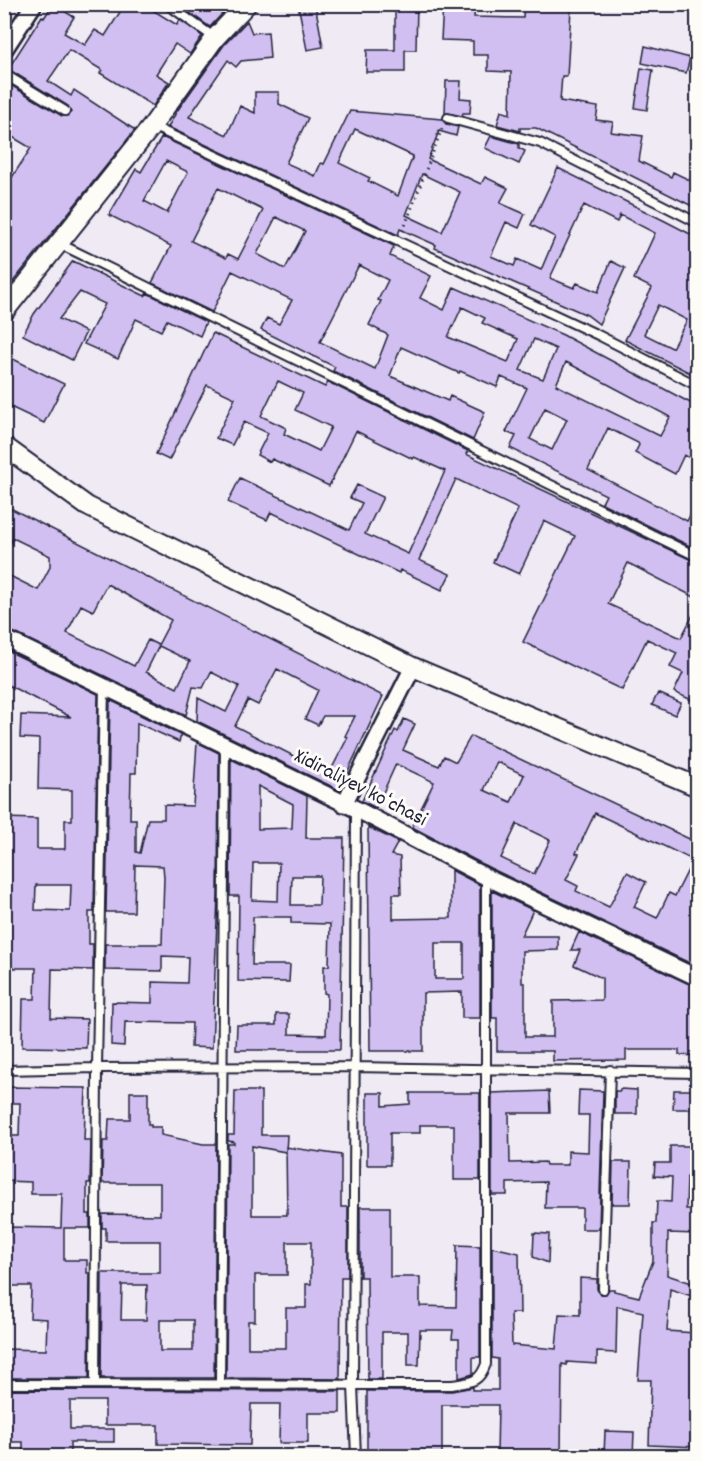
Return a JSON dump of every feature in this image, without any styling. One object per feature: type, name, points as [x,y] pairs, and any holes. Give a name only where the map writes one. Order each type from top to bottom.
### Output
[{"type":"street","points":[[4,51],[34,4]]},
{"type":"street","points":[[4,312],[152,126],[215,38],[247,4]]},
{"type":"street","points":[[4,446],[87,506],[413,667],[698,787]]},
{"type":"street","name":"Xidiraliyev koʻchasi","points":[[4,638],[350,806],[486,878],[698,978]]},
{"type":"street","points":[[350,806],[413,667]]},
{"type":"lane","points":[[167,4],[215,38]]},
{"type":"lane","points":[[4,74],[64,111]]},
{"type":"lane","points":[[448,118],[540,143],[698,223]]},
{"type":"lane","points":[[152,126],[598,335],[698,386]]},
{"type":"lane","points":[[60,244],[698,557]]},
{"type":"lane","points":[[95,1383],[97,1068],[104,686]]},
{"type":"lane","points":[[220,1384],[225,745]]},
{"type":"lane","points":[[350,806],[353,1386],[356,1456]]},
{"type":"lane","points":[[4,1384],[452,1385],[472,1382],[482,1376],[486,1364],[486,878]]},
{"type":"lane","points":[[4,1070],[353,1067],[698,1073]]},
{"type":"lane","points":[[603,1288],[610,1070]]},
{"type":"path","points":[[399,241],[448,118]]},
{"type":"building","points":[[53,4],[69,4],[64,11],[74,17],[64,33],[85,45],[95,30],[105,36],[125,4],[143,4],[177,25],[180,20],[202,36],[190,54],[175,44],[156,74],[169,82],[153,106],[100,73],[102,70],[69,50],[48,81],[71,96],[74,90],[135,130],[4,293],[4,179],[9,182],[31,148],[4,132],[4,81],[62,116],[67,116],[71,112],[68,106],[8,69],[42,16],[44,18]]},
{"type":"building","points":[[190,4],[231,4],[210,27],[186,10]]},
{"type":"building","points":[[298,4],[315,4],[323,47],[307,50]]},
{"type":"building","points":[[395,4],[417,4],[416,50],[405,50],[405,72],[366,72],[367,50],[395,50]]},
{"type":"building","points":[[443,4],[475,4],[474,17],[523,18],[524,4],[571,9],[567,76],[562,76],[560,101],[598,107],[596,120],[613,122],[611,132],[643,136],[639,161],[671,177],[673,172],[698,184],[698,209],[536,128],[520,128],[520,131],[497,125],[501,111],[510,114],[511,72],[488,71],[488,55],[473,55],[473,41],[441,40]]},
{"type":"building","points":[[247,21],[252,33],[268,32],[270,58],[241,61],[236,67],[228,60],[189,117],[227,135],[240,106],[255,113],[255,92],[279,92],[279,104],[308,118],[286,163],[315,176],[321,163],[324,164],[350,111],[442,119],[446,124],[458,127],[456,136],[439,131],[428,159],[481,184],[485,177],[508,188],[500,203],[525,214],[519,228],[506,222],[491,256],[514,266],[517,259],[541,270],[555,237],[531,225],[558,168],[698,238],[698,377],[625,340],[652,288],[634,279],[655,233],[620,215],[617,222],[584,205],[550,278],[574,288],[577,283],[598,292],[611,261],[625,268],[599,324],[587,315],[435,248],[436,245],[400,229],[398,235],[168,127],[224,45]],"holes":[[[355,129],[413,156],[398,196],[368,181],[370,178],[339,163]],[[422,174],[460,192],[442,232],[406,215]],[[658,305],[687,320],[672,348],[644,334]]]},
{"type":"building","points":[[645,46],[690,58],[686,73],[642,63]]},
{"type":"building","points":[[641,68],[653,70],[647,110],[635,108]]},
{"type":"building","points":[[446,81],[461,81],[460,98],[471,99],[470,113],[463,113],[462,116],[445,113]]},
{"type":"building","points":[[491,136],[519,144],[519,148],[525,151],[519,164],[485,148]]},
{"type":"building","points":[[162,137],[394,246],[390,256],[431,276],[420,298],[444,310],[454,287],[563,335],[698,407],[698,462],[684,455],[675,474],[635,453],[638,443],[608,428],[588,470],[687,521],[698,500],[698,550],[602,503],[606,495],[510,448],[516,436],[506,432],[527,388],[501,377],[497,387],[401,347],[390,376],[448,401],[450,396],[485,412],[473,440],[333,371],[335,367],[261,330],[267,318],[279,324],[292,300],[232,271],[212,312],[152,283],[171,246],[109,215],[136,169],[141,172]],"holes":[[[166,161],[188,172],[167,213],[144,201]],[[218,188],[263,210],[238,259],[228,254],[226,258],[191,241]],[[276,217],[305,231],[285,269],[257,254]],[[359,265],[388,280],[369,325],[388,335],[375,369],[320,342]],[[462,307],[485,318],[482,323],[518,339],[508,362],[448,337]],[[534,339],[556,349],[543,379],[520,370]],[[566,362],[670,417],[660,436],[556,385]],[[545,408],[567,419],[552,450],[530,439]]]},
{"type":"building","points":[[73,261],[206,322],[200,336],[167,320],[161,331],[136,319],[118,359],[84,344],[105,304],[80,292],[59,319],[86,332],[72,360],[23,335],[34,314]]},
{"type":"building","points":[[213,333],[325,387],[328,382],[468,451],[466,454],[698,563],[698,599],[628,563],[608,604],[681,638],[698,605],[698,703],[674,692],[683,673],[670,667],[677,653],[647,639],[622,690],[523,642],[575,536],[544,521],[519,574],[493,562],[518,509],[456,479],[419,560],[450,574],[442,590],[400,570],[399,573],[271,512],[267,520],[228,502],[240,478],[349,530],[362,503],[350,498],[357,485],[383,497],[365,534],[408,554],[445,471],[414,457],[413,459],[356,431],[329,486],[272,459],[270,462],[257,455],[268,433],[244,422],[232,445],[216,438],[235,398],[207,385],[169,460],[156,454]],"holes":[[[278,381],[303,393],[295,410],[331,427],[319,451],[284,434],[286,428],[261,416]]]},
{"type":"building","points":[[11,358],[64,384],[44,423],[4,404],[4,371]]},
{"type":"building","points":[[4,505],[383,696],[339,790],[197,721],[198,698],[226,712],[239,686],[211,672],[203,688],[193,687],[186,715],[4,628],[4,573],[38,590],[50,567],[50,556],[13,538],[4,555]],"holes":[[[107,584],[171,620],[158,645],[148,640],[134,666],[67,633],[81,605],[93,611]],[[159,646],[190,661],[177,688],[146,672]],[[277,669],[318,690],[305,719],[318,725],[323,716],[355,716],[345,736],[348,737],[329,774],[235,726],[248,700],[258,705]]]},
{"type":"building","points":[[4,649],[98,694],[94,912],[89,912],[89,944],[93,944],[93,970],[52,969],[51,1018],[87,1019],[86,1048],[22,1047],[23,999],[35,999],[36,968],[4,968],[4,910],[7,910],[8,875],[7,865],[4,865],[4,818],[37,819],[37,849],[65,849],[65,820],[72,820],[72,790],[38,789],[39,739],[20,738],[21,715],[71,717],[4,683]],"holes":[[[36,885],[71,885],[70,911],[35,910]]]},
{"type":"building","points":[[658,693],[681,703],[675,715],[652,705]]},
{"type":"building","points":[[110,700],[181,735],[179,742],[137,723],[136,773],[131,773],[130,819],[136,819],[136,852],[140,853],[148,819],[164,819],[164,805],[193,806],[197,742],[219,753],[218,895],[212,1048],[191,1047],[192,1023],[125,1022],[124,1046],[111,1045],[112,1002],[152,1003],[152,982],[187,983],[188,957],[162,956],[162,971],[105,970],[105,944],[162,944],[164,877],[163,866],[135,865],[134,912],[106,912]]},
{"type":"building","points":[[404,719],[415,724],[403,750],[439,766],[444,756],[456,762],[471,736],[698,843],[698,967],[490,868],[412,827],[434,782],[396,764],[376,808],[362,801],[395,730],[398,732]],"holes":[[[497,762],[524,775],[511,802],[484,790]],[[595,813],[693,860],[675,896],[669,893],[657,918],[634,907],[646,882],[627,872],[609,907],[576,891],[578,886],[566,880],[579,854],[576,853]],[[517,824],[550,840],[534,874],[501,858]]]},
{"type":"building","points":[[231,759],[307,796],[306,838],[344,838],[340,1050],[236,1050],[237,1025],[276,1025],[276,1014],[289,1014],[289,1034],[326,1035],[327,994],[324,993],[324,966],[329,966],[330,924],[291,923],[291,917],[253,917],[252,965],[290,965],[289,982],[238,981],[239,896],[230,896]],"holes":[[[258,786],[293,804],[292,828],[258,829]],[[253,863],[279,863],[278,901],[252,900]],[[292,876],[320,876],[319,905],[291,905]]]},
{"type":"building","points":[[368,827],[398,842],[391,855],[400,857],[401,894],[393,894],[393,919],[451,918],[451,870],[480,885],[480,1018],[462,1018],[462,992],[423,993],[423,1051],[370,1051]],"holes":[[[435,943],[464,943],[464,979],[435,979]]]},
{"type":"building","points":[[492,891],[533,910],[521,936],[558,936],[558,950],[522,951],[522,983],[525,983],[525,1037],[553,1037],[553,1001],[602,1000],[602,978],[574,965],[580,950],[571,950],[579,932],[698,988],[698,1056],[679,1055],[679,1050],[626,1050],[626,1060],[553,1061],[553,1051],[497,1051],[497,1018],[492,1018]]},
{"type":"building","points":[[4,1087],[86,1088],[84,1140],[91,1140],[90,1183],[87,1183],[87,1214],[90,1214],[90,1228],[64,1228],[64,1260],[87,1260],[87,1273],[90,1273],[89,1378],[4,1378],[4,1349],[46,1350],[47,1319],[30,1318],[31,1286],[4,1286],[4,1227],[61,1228],[62,1194],[31,1194],[31,1182],[4,1181],[4,1136],[19,1136],[20,1103],[4,1103]]},
{"type":"building","points":[[620,1089],[637,1090],[637,1114],[615,1114],[615,1091],[620,1091]]},
{"type":"building","points":[[579,1090],[603,1091],[599,1229],[582,1229],[582,1208],[545,1208],[546,1182],[507,1183],[507,1195],[492,1195],[492,1093],[549,1091],[550,1113],[509,1113],[510,1163],[545,1162],[546,1165],[568,1165],[568,1151],[588,1152],[589,1115],[578,1115]]},
{"type":"building","points":[[674,1090],[698,1090],[698,1109],[673,1109]]},
{"type":"building","points":[[235,1091],[261,1091],[261,1135],[287,1135],[286,1147],[341,1155],[341,1207],[348,1207],[348,1277],[341,1277],[340,1379],[226,1378],[228,1144],[234,1144],[228,1141],[228,1135],[234,1135]],"holes":[[[252,1146],[286,1151],[287,1215],[252,1215]],[[287,1242],[311,1242],[311,1284],[306,1284],[306,1308],[286,1308],[286,1348],[248,1348],[248,1321],[255,1321],[255,1275],[287,1275]]]},
{"type":"building","points":[[130,1092],[148,1092],[148,1125],[161,1127],[161,1135],[203,1144],[216,1144],[214,1378],[101,1378],[102,1273],[160,1273],[160,1241],[106,1241],[106,1228],[102,1228],[102,1214],[160,1215],[160,1183],[102,1183],[103,1141],[108,1141],[109,1119],[130,1119]],"holes":[[[122,1285],[147,1285],[146,1320],[121,1320]],[[160,1320],[193,1320],[193,1351],[160,1351]]]},
{"type":"building","points":[[367,1093],[383,1093],[383,1106],[410,1104],[410,1093],[480,1093],[480,1180],[454,1180],[454,1125],[420,1125],[420,1133],[390,1133],[390,1165],[367,1165]]},
{"type":"building","points":[[670,1146],[698,1146],[698,1178],[687,1177],[686,1209],[698,1209],[698,1234],[668,1233],[667,1275],[698,1285],[698,1298],[670,1289],[667,1331],[695,1333],[692,1382],[698,1382],[698,1447],[649,1445],[651,1380],[638,1380],[643,1312],[617,1306],[616,1353],[597,1352],[597,1364],[567,1362],[567,1365],[562,1364],[561,1456],[497,1456],[498,1405],[442,1405],[442,1456],[367,1456],[367,1391],[452,1391],[473,1387],[473,1390],[498,1390],[498,1359],[492,1358],[492,1247],[519,1253],[520,1313],[511,1313],[512,1345],[556,1349],[559,1314],[580,1315],[580,1278],[597,1279],[597,1289],[600,1294],[606,1294],[609,1289],[614,1289],[614,1291],[639,1297],[653,1261],[653,1223],[656,1223],[657,1201],[671,1202],[672,1177],[654,1176],[655,1163],[670,1163]]},
{"type":"building","points":[[613,1162],[631,1162],[630,1204],[612,1204]]},
{"type":"building","points":[[360,1207],[390,1207],[390,1277],[420,1277],[420,1306],[456,1307],[457,1245],[480,1246],[480,1357],[473,1357],[473,1374],[459,1378],[459,1339],[452,1339],[453,1330],[420,1330],[419,1365],[408,1365],[408,1332],[382,1332],[382,1379],[368,1379],[367,1277],[360,1277]]},
{"type":"building","points":[[534,1233],[549,1234],[548,1263],[533,1257]]},
{"type":"building","points":[[4,1390],[340,1391],[340,1413],[308,1413],[308,1443],[279,1443],[280,1404],[251,1404],[250,1445],[158,1444],[158,1425],[105,1425],[105,1401],[70,1401],[70,1429],[114,1429],[114,1442],[70,1442],[70,1456],[23,1456],[23,1442],[4,1442]]},
{"type":"building","points":[[605,1431],[634,1432],[633,1456],[604,1456]]}]
